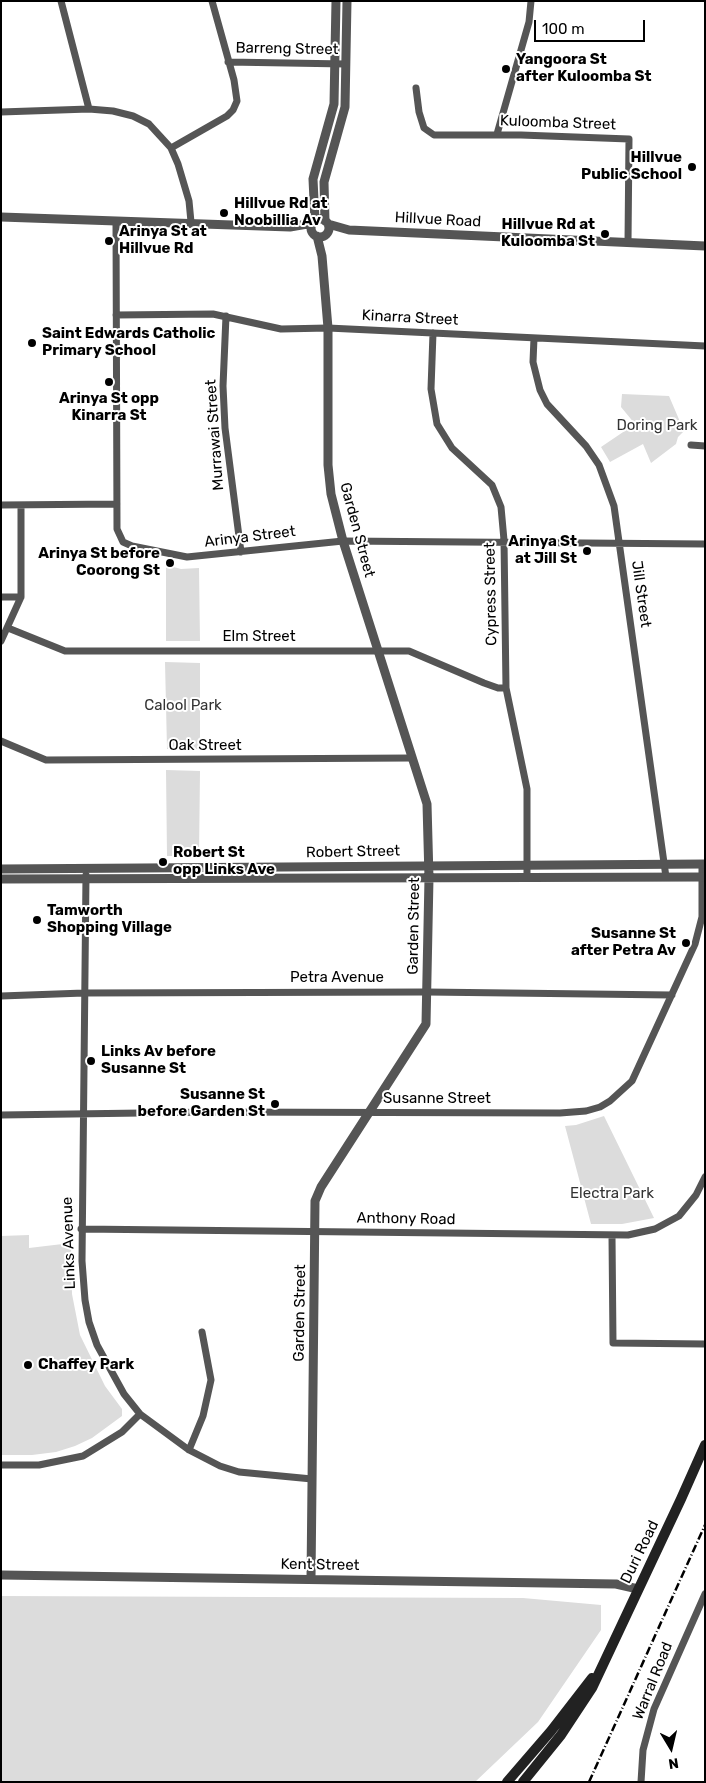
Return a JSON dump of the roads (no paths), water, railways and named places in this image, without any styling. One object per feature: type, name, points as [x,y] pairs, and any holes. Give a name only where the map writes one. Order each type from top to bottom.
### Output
[{"type":"main road","name":"Duri Road","points":[[523,1782],[566,1727],[592,1688],[705,1445]]},
{"type":"main road","name":"Duri Road","points":[[507,1782],[600,1670]]},
{"type":"street","points":[[60,1],[89,109]]},
{"type":"street","points":[[171,148],[220,120],[233,110],[237,101],[212,1]]},
{"type":"street","points":[[320,235],[314,222],[313,179],[333,111],[336,1]]},
{"type":"street","points":[[320,235],[326,222],[324,189],[345,107],[347,1]]},
{"type":"street","points":[[497,134],[529,22],[531,1]]},
{"type":"street","name":"Barreng Street","points":[[228,62],[346,64]]},
{"type":"street","name":"Kuloomba Street","points":[[416,88],[419,112],[424,128],[434,135],[497,134],[630,139],[628,242]]},
{"type":"street","points":[[1,112],[113,110],[133,116],[149,124],[171,148],[186,191],[191,222]]},
{"type":"street","name":"Hillvue Road","points":[[1,217],[191,222],[290,227],[320,235],[349,230],[705,246]]},
{"type":"street","name":"Arinya Street","points":[[116,221],[117,504],[118,534],[123,542],[132,546],[187,557],[343,541],[504,540],[705,544]]},
{"type":"street","name":"Hillvue Road","points":[[290,227],[314,222],[326,222],[349,230]]},
{"type":"street","name":"Garden Street","points":[[311,1578],[317,1194],[425,1028],[429,878],[428,812],[343,541],[329,484],[328,328],[320,235]]},
{"type":"street","name":"Kinarra Street","points":[[116,315],[226,316],[281,329],[328,328],[433,332],[705,346]]},
{"type":"street","name":"Murrawai Street","points":[[226,316],[223,386],[225,428],[241,552]]},
{"type":"street","name":"Cypress Street","points":[[433,332],[431,389],[437,424],[452,448],[492,485],[501,507],[504,540],[506,688],[527,789],[527,878]]},
{"type":"street","name":"Jill Street","points":[[534,338],[533,362],[540,390],[547,404],[586,446],[599,465],[612,496],[666,878]]},
{"type":"street","points":[[691,445],[705,446]]},
{"type":"street","points":[[1,505],[117,504]]},
{"type":"street","points":[[1,641],[21,597],[21,505]]},
{"type":"street","points":[[1,597],[21,597]]},
{"type":"street","name":"Elm Street","points":[[8,628],[65,651],[409,650],[484,683],[498,688],[506,688]]},
{"type":"street","name":"Oak Street","points":[[1,741],[46,760],[412,758]]},
{"type":"street","name":"Robert Street","points":[[1,869],[703,864]]},
{"type":"street","name":"Susanne Street","points":[[1,1115],[371,1112],[560,1113],[586,1111],[600,1107],[632,1081],[695,944],[702,917],[703,864]]},
{"type":"street","name":"Links Avenue","points":[[86,868],[81,1229],[82,1282],[89,1322],[109,1369],[124,1394],[140,1414],[189,1450],[220,1466],[240,1472],[312,1479]]},
{"type":"street","name":"Robert Street","points":[[1,879],[704,877]]},
{"type":"street","name":"Petra Avenue","points":[[1,996],[84,993],[427,992],[672,994]]},
{"type":"street","name":"Anthony Road","points":[[81,1229],[612,1236],[640,1233],[669,1223],[688,1206],[705,1177]]},
{"type":"street","points":[[612,1236],[613,1343],[705,1344]]},
{"type":"street","points":[[189,1450],[203,1416],[211,1380],[202,1332]]},
{"type":"street","points":[[1,1465],[39,1465],[83,1456],[122,1432],[140,1414]]},
{"type":"street","name":"Kent Street","points":[[1,1575],[311,1578],[616,1584],[638,1589]]},
{"type":"street","name":"Warral Road","points":[[641,1782],[643,1750],[654,1709],[705,1594]]},
{"type":"railway","points":[[589,1782],[705,1525]]},
{"type":"place","name":"Yangoora St after Kuloomba St","points":[[506,69]]},
{"type":"place","name":"Hillvue Public School","points":[[692,167]]},
{"type":"place","name":"Hillvue Rd at Noobillia Av","points":[[224,213]]},
{"type":"place","name":"Hillvue Rd at Kuloomba St","points":[[605,234]]},
{"type":"place","name":"Arinya St at Hillvue Rd","points":[[109,241]]},
{"type":"place","name":"Saint Edwards Catholic Primary School","points":[[32,343]]},
{"type":"place","name":"Arinya St opp Kinarra St","points":[[109,382]]},
{"type":"place","name":"Arinya St at Jill St","points":[[587,551]]},
{"type":"place","name":"Arinya St before Coorong St","points":[[170,563]]},
{"type":"place","name":"Robert St opp Links Ave","points":[[163,862]]},
{"type":"place","name":"Tamworth Shopping Village","points":[[37,920]]},
{"type":"place","name":"Susanne St after Petra Av","points":[[686,943]]},
{"type":"place","name":"Links Av before Susanne St","points":[[91,1061]]},
{"type":"place","name":"Susanne St before Garden St","points":[[275,1104]]},
{"type":"place","name":"Chaffey Park","points":[[28,1365]]},
{"type":"park label","name":"Doring Park","points":[[657,426]]},
{"type":"park label","name":"Calool Park","points":[[183,706]]},
{"type":"park label","name":"Electra Park","points":[[612,1194]]}]
